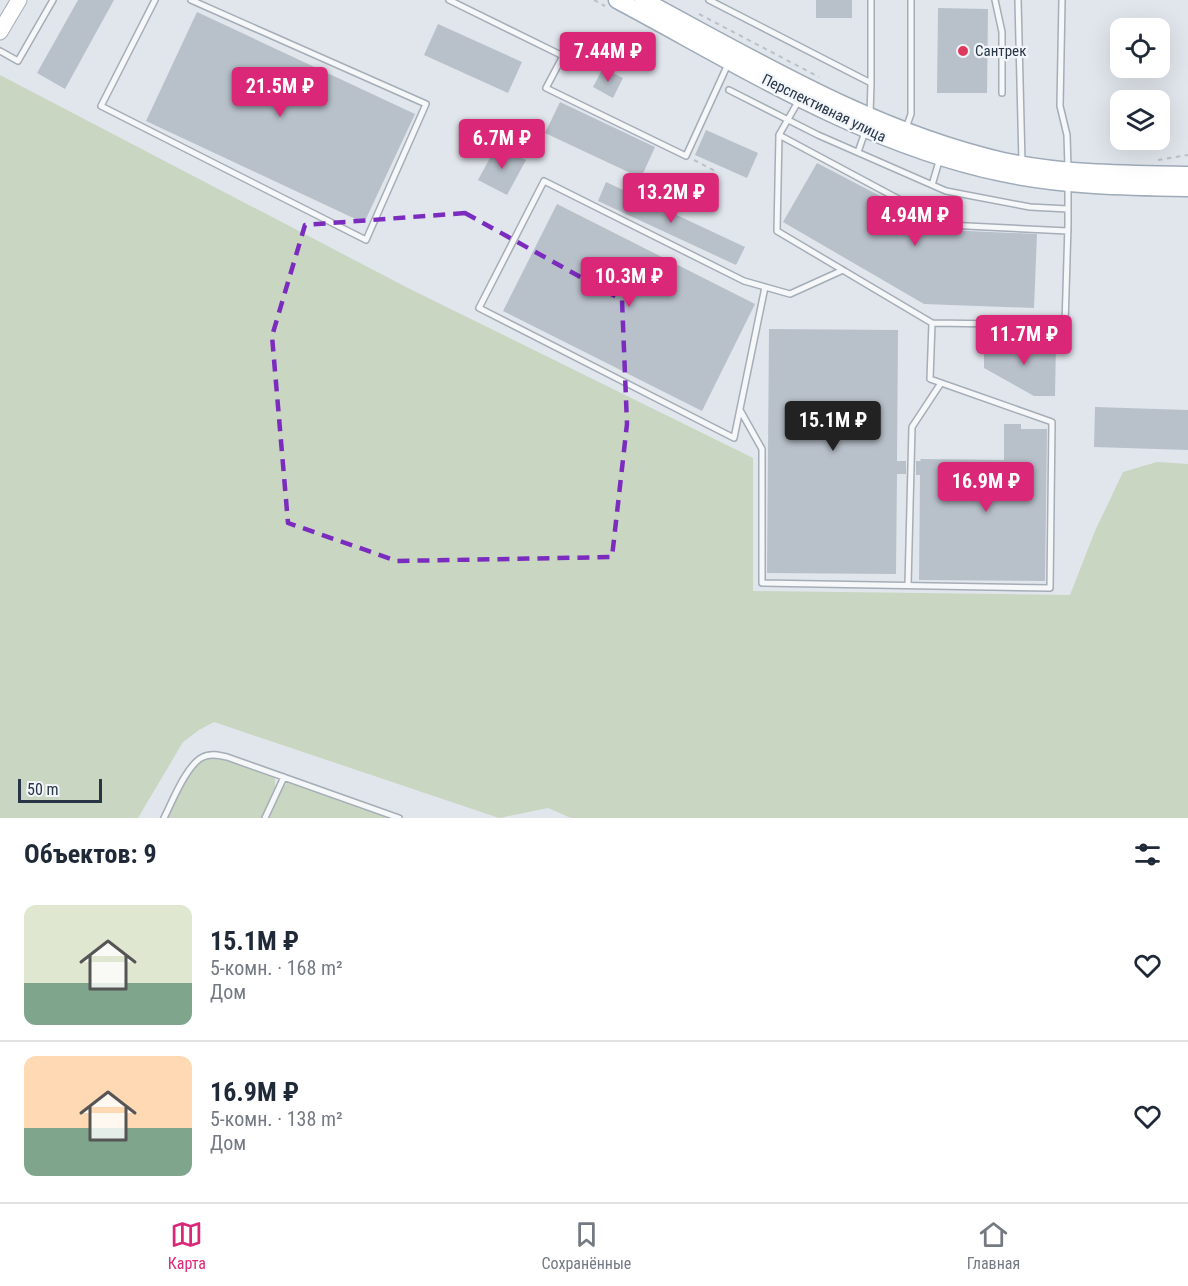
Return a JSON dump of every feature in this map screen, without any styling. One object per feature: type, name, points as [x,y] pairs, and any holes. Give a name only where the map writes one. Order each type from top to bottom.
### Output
[{"type":"main road","points":[[0,32],[19,0]]},
{"type":"main road","name":"Перспективная улица","points":[[617,0],[659,10]]},
{"type":"main road","name":"Перспективная улица","points":[[643,0],[733,55],[809,87],[868,124],[903,137],[967,152],[1021,170]]},
{"type":"main road","name":"Перспективная улица","points":[[903,137],[941,157],[1068,177],[1109,186],[1188,188]]},
{"type":"main road","name":"Перспективная улица","points":[[1068,177],[1188,175]]},
{"type":"lane","points":[[0,51],[18,61],[53,0]]},
{"type":"lane","points":[[155,0],[101,106],[366,240],[426,104],[191,0]]},
{"type":"lane","points":[[449,0],[563,56],[546,88],[686,156],[733,55]]},
{"type":"lane","points":[[709,0],[871,83]]},
{"type":"lane","points":[[858,152],[868,124],[871,83],[871,2],[865,0]]},
{"type":"lane","points":[[903,137],[911,114],[911,0]]},
{"type":"lane","points":[[995,0],[1002,32],[1002,93]]},
{"type":"lane","points":[[1018,0],[1021,170]]},
{"type":"lane","points":[[809,87],[779,135],[777,231],[932,323],[1065,325],[1068,177],[1067,135],[1060,106],[1062,0]]},
{"type":"lane","points":[[729,90],[788,120],[946,191],[1030,207],[1068,210]]},
{"type":"lane","points":[[779,135],[947,225],[1068,231]]},
{"type":"lane","points":[[932,185],[941,157]]},
{"type":"lane","points":[[765,287],[734,438],[479,308],[544,181],[744,281],[790,294],[843,270]]},
{"type":"lane","points":[[740,410],[762,449],[762,583],[1050,588],[1052,422],[930,379],[932,323]]},
{"type":"lane","points":[[908,585],[912,427],[941,383]]},
{"type":"lane","points":[[164,818],[191,766],[203,756],[218,755],[399,818]]},
{"type":"lane","points":[[265,818],[284,777]]},
{"type":"path","points":[[695,11],[809,87]]},
{"type":"path","points":[[1148,161],[1188,155]]},
{"type":"path","points":[[686,156],[715,171]]},
{"type":"highlighted area","points":[[465,213],[622,300],[627,424],[612,557],[397,561],[288,523],[272,336],[305,225]]},
{"type":"green space","points":[[0,75],[408,288],[753,458],[753,591],[1070,595],[1095,531],[1123,472],[1157,462],[1188,464],[1188,818],[571,818],[548,808],[499,818],[214,722],[183,742],[138,818],[0,818]]},
{"type":"green space","points":[[211,758],[233,762],[275,778],[275,788],[261,818],[167,818],[193,769],[199,763]]},
{"type":"green space","points":[[292,782],[394,818],[269,818],[282,788]]},
{"type":"building","points":[[78,0],[114,0],[65,89],[37,73]]},
{"type":"building","points":[[816,0],[852,0],[852,18],[816,18]]},
{"type":"building","name":"Сантрек","points":[[938,8],[988,9],[987,93],[937,93]]},
{"type":"building","points":[[197,12],[415,114],[364,223],[146,121]]},
{"type":"building","points":[[438,24],[522,62],[508,93],[424,55]]},
{"type":"building","points":[[603,68],[623,78],[613,98],[593,87]]},
{"type":"building","points":[[560,102],[655,147],[641,178],[545,133]]},
{"type":"building","points":[[706,130],[758,153],[747,178],[695,155]]},
{"type":"building","points":[[497,145],[526,160],[507,195],[478,180]]},
{"type":"building","points":[[817,163],[945,230],[1037,234],[1034,308],[924,304],[783,222]]},
{"type":"building","points":[[606,182],[745,247],[736,265],[598,201]]},
{"type":"building","points":[[557,204],[755,304],[702,411],[503,311]]},
{"type":"building","points":[[769,329],[898,330],[897,461],[906,461],[906,474],[897,474],[896,574],[767,573]]},
{"type":"building","points":[[984,342],[1056,344],[1055,396],[1034,396],[984,368]]},
{"type":"building","points":[[1095,407],[1188,410],[1188,450],[1094,447]]},
{"type":"building","points":[[1004,424],[1021,424],[1021,429],[1047,429],[1045,581],[919,580],[920,475],[916,475],[916,461],[921,461],[920,459],[1004,460]]},
{"type":"place","name":"Сантрек","points":[[963,51]]}]
